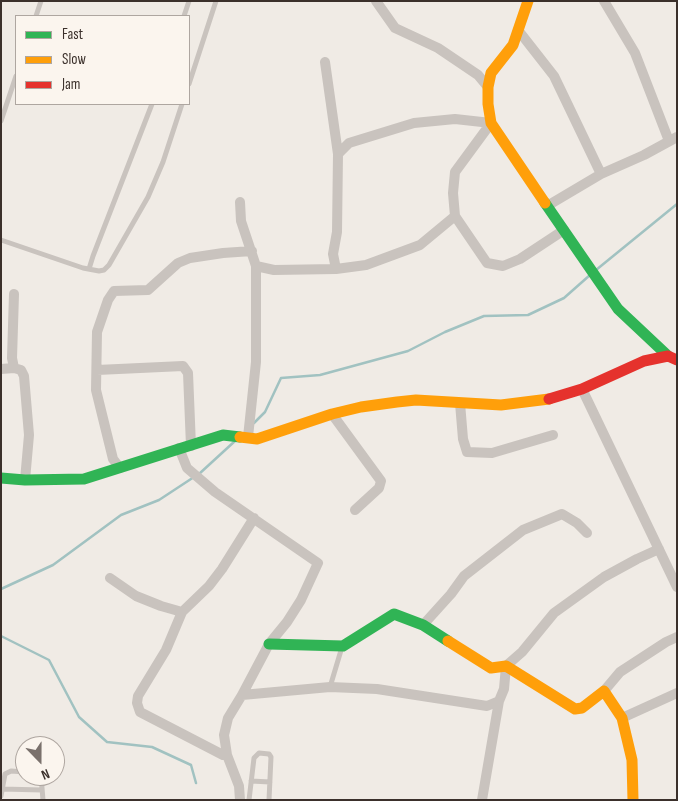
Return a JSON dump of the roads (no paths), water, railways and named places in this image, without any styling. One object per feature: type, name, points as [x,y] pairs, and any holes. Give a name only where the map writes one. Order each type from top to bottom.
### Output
[{"type":"street","points":[[376,1],[395,28],[438,48],[478,75],[488,87]]},
{"type":"street","points":[[528,1],[513,45],[491,74],[488,87],[491,123],[546,206],[618,308],[672,358]]},
{"type":"street","points":[[546,206],[601,174],[624,165],[673,139],[635,53],[604,1]]},
{"type":"street","points":[[518,30],[554,76],[601,174]]},
{"type":"street","points":[[325,62],[338,154],[337,232],[333,254],[336,269]]},
{"type":"street","points":[[338,154],[349,144],[414,123],[455,119],[491,123]]},
{"type":"street","points":[[491,123],[454,172],[453,193],[455,216],[487,263],[503,266],[520,259],[564,230]]},
{"type":"street","points":[[240,202],[241,221],[256,266],[256,362],[248,437]]},
{"type":"street","points":[[256,266],[274,270],[336,269],[366,265],[420,246],[455,216]]},
{"type":"street","points":[[120,468],[113,459],[96,390],[97,332],[108,300],[114,291],[148,290],[178,263],[190,258],[252,251]]},
{"type":"street","points":[[323,269],[333,254]]},
{"type":"street","points":[[14,294],[12,358],[14,368]]},
{"type":"street","points":[[1,478],[25,480],[84,479],[222,435],[257,439],[332,414],[361,407],[406,401],[501,405],[541,401],[582,389],[644,361],[672,358]]},
{"type":"street","points":[[97,370],[183,366],[188,374],[191,446]]},
{"type":"street","points":[[1,369],[14,368],[21,370],[24,376],[29,435],[25,480]]},
{"type":"street","points":[[582,389],[677,587]]},
{"type":"street","points":[[460,403],[466,452],[492,453],[553,435]]},
{"type":"street","points":[[332,414],[381,480],[379,488],[355,510]]},
{"type":"street","points":[[179,448],[187,468],[215,492],[318,562],[301,600],[287,622],[269,644],[228,718],[224,735],[227,755],[239,786],[240,800]]},
{"type":"street","points":[[423,625],[451,594],[464,576],[523,530],[562,514],[577,523],[587,534]]},
{"type":"street","points":[[227,755],[223,755],[140,712],[137,703],[138,696],[166,650],[182,612],[209,586],[254,518]]},
{"type":"street","points":[[269,644],[343,646],[394,614],[423,625],[491,668],[506,666],[522,652],[554,613],[604,577],[636,559],[659,549]]},
{"type":"street","points":[[110,578],[136,596],[160,606],[182,612]]},
{"type":"street","points":[[506,666],[574,709],[582,708],[604,690],[620,672],[677,637]]},
{"type":"street","points":[[482,800],[499,701],[504,689],[506,666]]},
{"type":"street","points":[[242,695],[330,687],[377,690],[487,706],[499,701]]},
{"type":"street","points":[[604,690],[622,718],[632,760],[633,800]]},
{"type":"street","points":[[622,718],[677,693]]},
{"type":"lane","points":[[36,15],[41,1]]},
{"type":"lane","points":[[184,15],[189,1]]},
{"type":"lane","points":[[190,81],[216,1]]},
{"type":"lane","points":[[1,121],[15,79]]},
{"type":"lane","points":[[89,269],[152,105]]},
{"type":"lane","points":[[1,240],[89,269],[104,270],[109,265],[148,197],[163,162],[182,105]]},
{"type":"lane","points":[[330,687],[343,646]]},
{"type":"lane","points":[[249,800],[254,758],[258,753],[269,754],[271,757],[269,800]]},
{"type":"lane","points":[[1,796],[6,772],[15,772]]},
{"type":"lane","points":[[251,781],[270,782]]},
{"type":"lane","points":[[42,786],[43,800]]},
{"type":"lane","points":[[2,789],[42,790]]},
{"type":"waterway","points":[[596,270],[677,204]]},
{"type":"waterway","points":[[254,423],[265,412],[281,378],[320,375],[408,351],[445,332],[484,316],[528,315],[564,298],[590,275]]},
{"type":"waterway","points":[[199,474],[235,441]]},
{"type":"waterway","points":[[1,589],[53,565],[121,515],[159,500],[194,477]]},
{"type":"waterway","points":[[1,636],[49,660],[79,717],[107,742],[152,747],[191,765],[196,783]]}]
